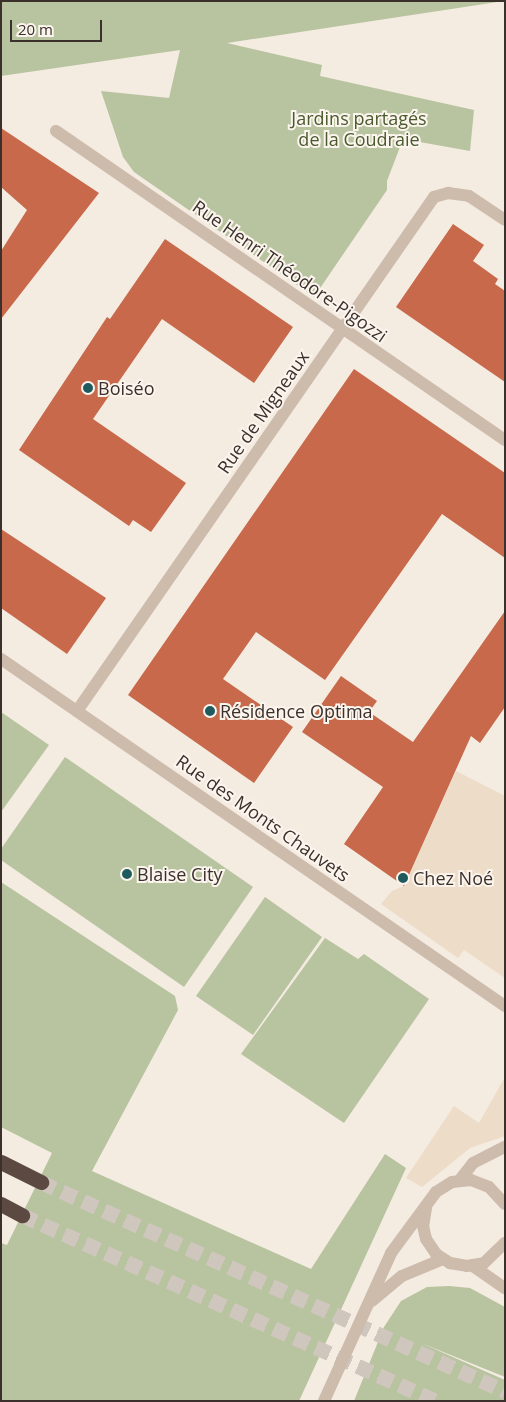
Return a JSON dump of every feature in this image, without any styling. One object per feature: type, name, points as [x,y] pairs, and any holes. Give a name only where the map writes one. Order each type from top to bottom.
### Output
[{"type":"highway","points":[[1,1162],[41,1182]]},
{"type":"highway","points":[[1,1204],[22,1215]]},
{"type":"street","name":"Rue Henri Théodore-Pigozzi","points":[[56,131],[505,440]]},
{"type":"street","name":"Rue de Migneaux","points":[[77,711],[434,197],[448,193],[469,196],[505,220]]},
{"type":"street","name":"Rue des Monts Chauvets","points":[[1,659],[505,1006]]},
{"type":"street","points":[[324,1401],[391,1253],[436,1192],[458,1181],[473,1164],[505,1147]]},
{"type":"street","points":[[458,1181],[478,1181],[498,1189],[505,1204]]},
{"type":"street","points":[[426,1208],[426,1239],[443,1259],[456,1265],[473,1266],[489,1260],[505,1243]]},
{"type":"street","points":[[370,1302],[402,1276],[443,1259]]},
{"type":"street","points":[[473,1266],[505,1288]]},
{"type":"green space","name":"Jardins partagés de la Coudraie","points":[[1,1],[504,1],[227,43],[322,65],[320,76],[474,110],[470,151],[403,139],[387,181],[387,190],[314,297],[134,172],[123,157],[101,91],[169,98],[180,50],[1,76]]},
{"type":"green space","points":[[1,712],[49,745],[1,812]]},
{"type":"green space","name":"Blaise City","points":[[65,757],[253,887],[184,987],[1,860],[1,849]]},
{"type":"green space","points":[[1,882],[175,996],[178,1010],[92,1171],[311,1269],[385,1154],[406,1168],[299,1401],[1,1401],[1,1243],[7,1245],[52,1153],[1,1127]]},
{"type":"green space","points":[[265,897],[322,937],[253,1035],[196,996]]},
{"type":"green space","points":[[325,938],[358,959],[364,954],[429,999],[344,1123],[241,1054]]},
{"type":"green space","points":[[449,1286],[470,1288],[505,1307],[505,1377],[421,1343],[505,1380],[505,1401],[354,1401],[384,1327],[401,1301],[427,1287]]},
{"type":"shaded area","points":[[456,771],[505,796],[505,978],[464,950],[458,958],[381,904],[392,891],[404,886]]},
{"type":"shaded area","points":[[505,1077],[505,1136],[470,1148],[422,1187],[406,1178],[454,1106],[479,1123]]},
{"type":"building","points":[[1,128],[99,193],[1,319],[1,251],[27,210],[1,187]]},
{"type":"building","points":[[453,224],[484,245],[473,261],[498,279],[495,284],[505,291],[505,382],[396,307]]},
{"type":"building","name":"Boiséo","points":[[165,239],[293,327],[254,383],[162,319],[93,419],[186,483],[151,532],[133,520],[129,526],[19,450],[107,317],[110,319]]},
{"type":"building","points":[[354,369],[505,473],[505,558],[442,514],[325,680],[256,632],[223,679],[293,727],[254,783],[128,695]]},
{"type":"building","points":[[1,529],[106,598],[67,654],[1,608]]},
{"type":"building","points":[[505,611],[505,707],[480,743],[471,736],[404,886],[344,844],[383,787],[302,732],[341,676],[377,701],[369,712],[413,742]]},
{"type":"tunnel","points":[[41,1182],[505,1391]]},
{"type":"tunnel","points":[[22,1215],[435,1401]]},
{"type":"place","name":"Boiséo","points":[[88,388]]},
{"type":"place","name":"Résidence Optima","points":[[210,711]]},
{"type":"place","name":"Blaise City","points":[[127,874]]},
{"type":"place","name":"Chez Noé","points":[[403,878]]}]
